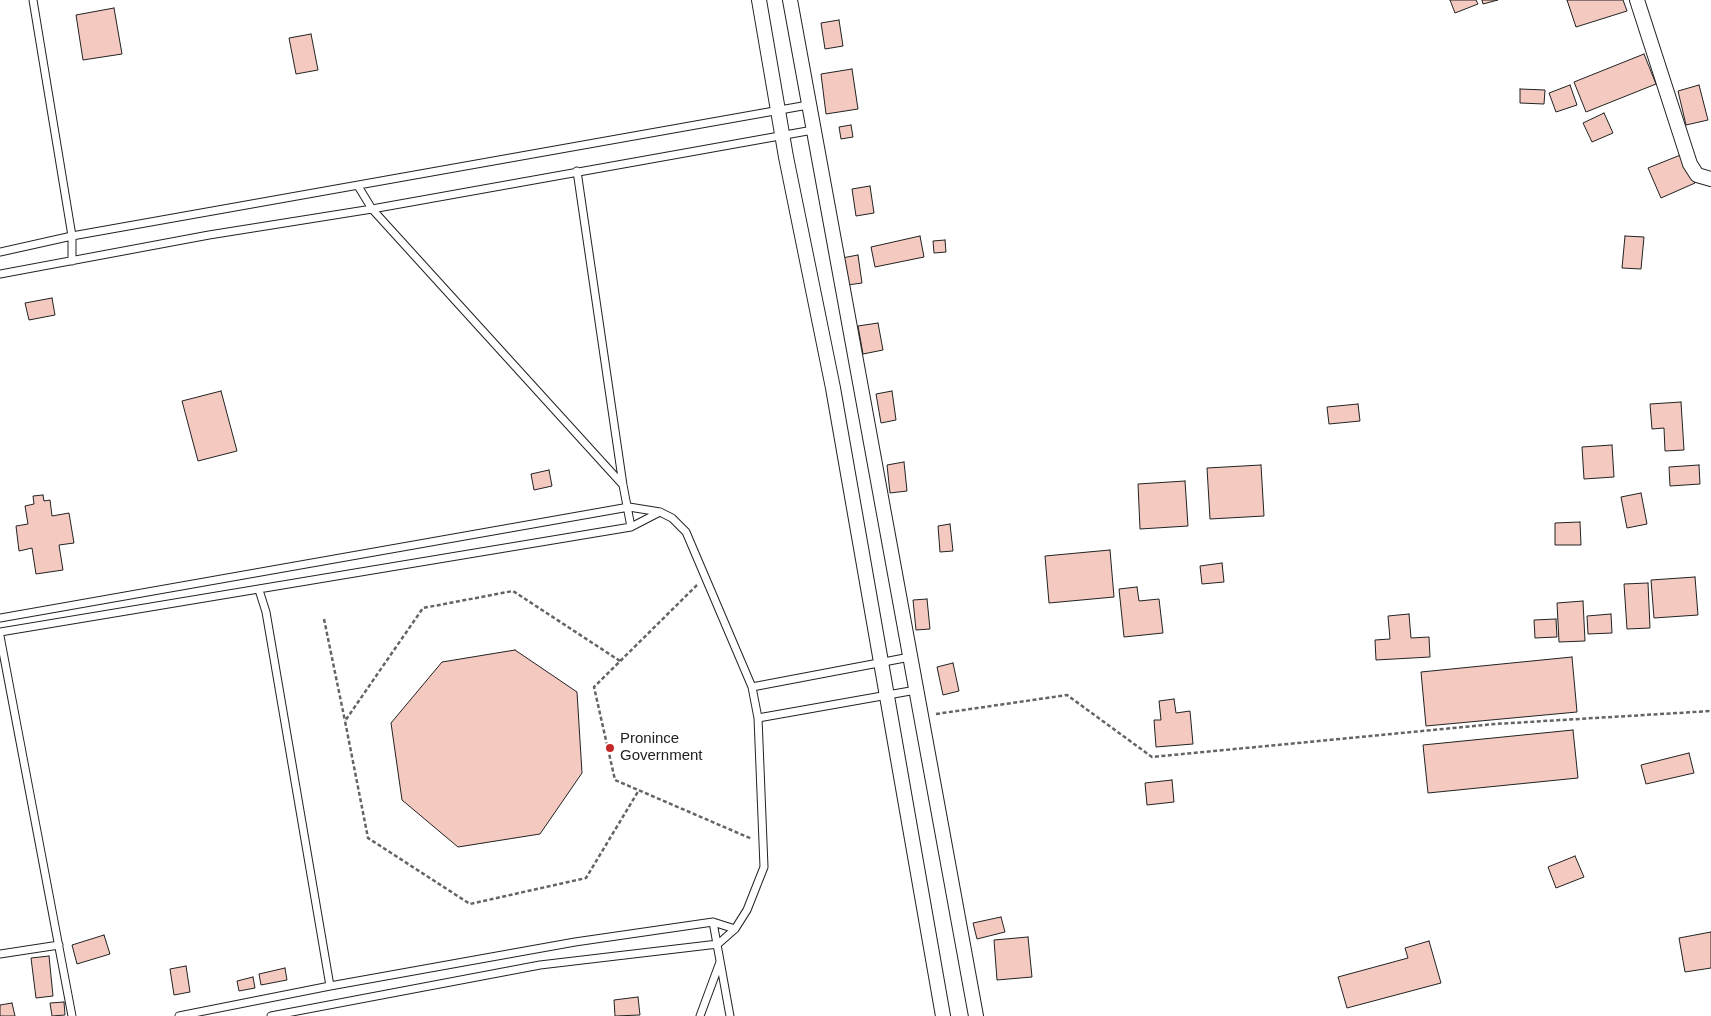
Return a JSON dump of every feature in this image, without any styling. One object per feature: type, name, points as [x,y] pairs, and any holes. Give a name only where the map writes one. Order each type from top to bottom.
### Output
[{"type":"street","points":[[759,0],[783,135],[833,388],[943,1016]]},
{"type":"street","points":[[790,0],[976,1016]]},
{"type":"street","points":[[1637,0],[1690,164],[1697,175],[1711,179]]},
{"type":"lane","points":[[33,0],[72,236],[72,261]]},
{"type":"lane","points":[[0,252],[72,236],[808,105]]},
{"type":"lane","points":[[0,274],[209,235],[372,209],[813,130]]},
{"type":"lane","points":[[577,172],[623,485],[629,507],[631,527]]},
{"type":"lane","points":[[358,186],[372,209],[623,485]]},
{"type":"lane","points":[[0,618],[629,507],[660,512],[672,518],[686,532],[752,687],[758,718],[764,867],[747,910],[735,929],[718,944],[540,965],[271,1016]]},
{"type":"lane","points":[[72,1016],[0,634],[631,527],[660,512]]},
{"type":"lane","points":[[259,590],[266,612],[330,986]]},
{"type":"lane","points":[[752,687],[910,657]]},
{"type":"lane","points":[[758,718],[916,690]]},
{"type":"lane","points":[[713,922],[730,1016]]},
{"type":"lane","points":[[179,1016],[330,986],[575,942],[713,922],[735,929]]},
{"type":"lane","points":[[0,954],[59,946]]},
{"type":"lane","points":[[700,1016],[720,960]]},
{"type":"path","points":[[706,577],[594,687],[615,780],[763,844]]},
{"type":"path","points":[[345,721],[423,608],[513,592],[620,661]]},
{"type":"path","points":[[324,619],[368,838],[470,904],[586,878],[639,790]]},
{"type":"path","points":[[921,716],[1067,695],[1152,757],[1496,724],[1711,711]]},
{"type":"building","points":[[1450,0],[1476,0],[1478,4],[1455,13]]},
{"type":"building","points":[[1482,0],[1498,0],[1483,4]]},
{"type":"building","points":[[1567,0],[1623,0],[1627,11],[1576,27]]},
{"type":"building","points":[[114,8],[122,54],[83,60],[76,15]]},
{"type":"building","points":[[839,20],[843,46],[825,49],[821,23]]},
{"type":"building","points":[[311,34],[318,70],[296,74],[289,38]]},
{"type":"building","points":[[1644,54],[1656,84],[1586,112],[1574,82]]},
{"type":"building","points":[[852,69],[858,109],[826,114],[821,74]]},
{"type":"building","points":[[1570,85],[1577,105],[1556,112],[1549,93]]},
{"type":"building","points":[[1699,85],[1708,120],[1686,125],[1678,91]]},
{"type":"building","points":[[1520,89],[1545,90],[1544,104],[1520,103]]},
{"type":"building","points":[[1604,113],[1613,133],[1592,142],[1583,123]]},
{"type":"building","points":[[851,125],[853,137],[841,139],[839,127]]},
{"type":"building","points":[[1683,154],[1695,183],[1661,198],[1648,168]]},
{"type":"building","points":[[870,186],[874,213],[856,216],[852,189]]},
{"type":"building","points":[[920,236],[924,257],[875,267],[871,247]]},
{"type":"building","points":[[1625,236],[1644,237],[1641,269],[1622,268]]},
{"type":"building","points":[[945,240],[946,252],[934,253],[933,241]]},
{"type":"building","points":[[858,255],[862,283],[847,285],[842,258]]},
{"type":"building","points":[[52,298],[55,315],[29,320],[25,303]]},
{"type":"building","points":[[878,323],[883,350],[863,354],[858,326]]},
{"type":"building","points":[[221,391],[237,451],[198,461],[182,401]]},
{"type":"building","points":[[892,391],[896,420],[881,423],[876,394]]},
{"type":"building","points":[[1681,402],[1684,450],[1665,451],[1664,428],[1652,429],[1650,404]]},
{"type":"building","points":[[1358,404],[1360,421],[1329,424],[1327,407]]},
{"type":"building","points":[[1612,445],[1614,477],[1584,479],[1582,447]]},
{"type":"building","points":[[904,462],[907,491],[890,493],[887,465]]},
{"type":"building","points":[[1261,465],[1264,516],[1210,519],[1207,468]]},
{"type":"building","points":[[1699,465],[1700,484],[1670,486],[1669,467]]},
{"type":"building","points":[[549,470],[552,486],[534,490],[531,474]]},
{"type":"building","points":[[1185,481],[1188,526],[1140,529],[1138,484]]},
{"type":"building","points":[[1641,493],[1647,524],[1627,528],[1621,497]]},
{"type":"building","points":[[43,495],[44,501],[50,500],[52,516],[69,513],[74,543],[59,545],[63,570],[36,574],[32,548],[19,551],[16,526],[28,524],[25,506],[34,504],[33,496]]},
{"type":"building","points":[[1580,522],[1581,545],[1555,545],[1555,523]]},
{"type":"building","points":[[950,524],[953,551],[940,552],[938,526]]},
{"type":"building","points":[[1110,550],[1114,597],[1049,603],[1045,556]]},
{"type":"building","points":[[1222,563],[1224,582],[1202,584],[1200,566]]},
{"type":"building","points":[[1695,577],[1698,615],[1654,618],[1651,580]]},
{"type":"building","points":[[1648,583],[1650,628],[1627,629],[1624,584]]},
{"type":"building","points":[[1137,587],[1139,601],[1159,599],[1163,633],[1124,637],[1119,589]]},
{"type":"building","points":[[927,599],[930,629],[916,630],[913,600]]},
{"type":"building","points":[[1583,601],[1585,641],[1559,642],[1557,603]]},
{"type":"building","points":[[1409,614],[1411,638],[1429,637],[1430,657],[1376,660],[1375,640],[1390,639],[1388,616]]},
{"type":"building","points":[[1611,614],[1612,633],[1588,634],[1587,616]]},
{"type":"building","points":[[1556,619],[1557,637],[1535,638],[1534,620]]},
{"type":"building","points":[[515,650],[577,692],[582,773],[540,834],[458,847],[402,800],[391,723],[442,662]]},
{"type":"building","points":[[1572,657],[1577,712],[1426,726],[1421,672]]},
{"type":"building","points":[[953,663],[959,691],[943,695],[937,667]]},
{"type":"building","points":[[1174,699],[1176,713],[1190,711],[1193,744],[1156,747],[1154,720],[1161,720],[1159,701]]},
{"type":"building","points":[[1573,730],[1578,778],[1428,793],[1423,745]]},
{"type":"building","points":[[1689,753],[1694,773],[1646,784],[1641,765]]},
{"type":"building","points":[[1172,780],[1174,802],[1147,805],[1145,783]]},
{"type":"building","points":[[1575,856],[1584,877],[1556,888],[1548,867]]},
{"type":"building","points":[[1001,917],[1005,932],[977,939],[973,923]]},
{"type":"building","points":[[1711,932],[1711,968],[1685,972],[1679,938]]},
{"type":"building","points":[[104,935],[110,954],[77,964],[72,945]]},
{"type":"building","points":[[1028,937],[1032,977],[997,980],[994,940]]},
{"type":"building","points":[[1429,941],[1441,983],[1347,1008],[1338,977],[1408,958],[1405,948]]},
{"type":"building","points":[[49,956],[53,996],[36,998],[31,958]]},
{"type":"building","points":[[186,966],[190,992],[174,995],[170,969]]},
{"type":"building","points":[[285,968],[287,980],[261,985],[259,974]]},
{"type":"building","points":[[253,977],[255,988],[239,991],[237,981]]},
{"type":"building","points":[[638,997],[640,1015],[615,1016],[614,1000]]},
{"type":"building","points":[[64,1002],[65,1015],[52,1016],[50,1003]]},
{"type":"building","points":[[12,1003],[15,1016],[0,1016],[0,1005]]},
{"type":"place","name":"Pronince Government","points":[[610,748]]}]
